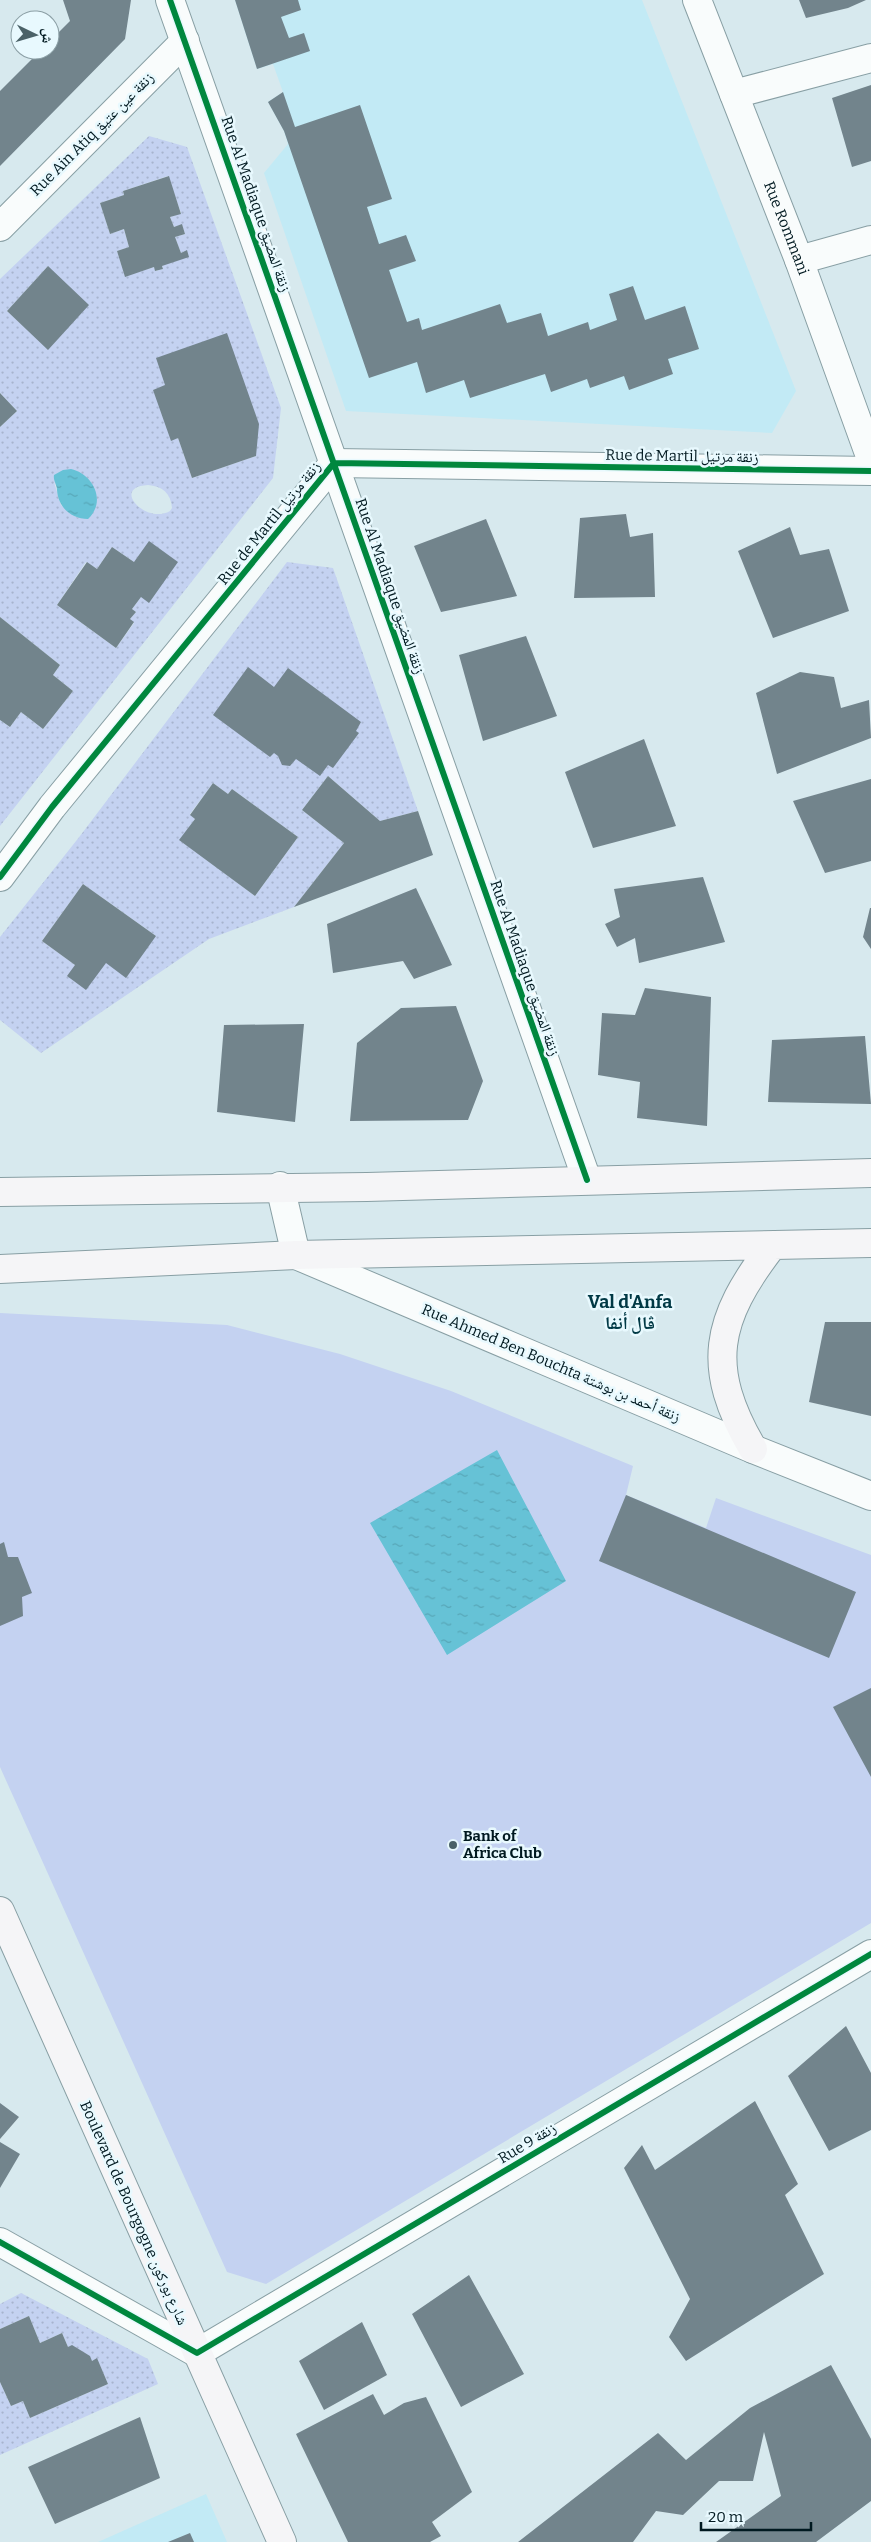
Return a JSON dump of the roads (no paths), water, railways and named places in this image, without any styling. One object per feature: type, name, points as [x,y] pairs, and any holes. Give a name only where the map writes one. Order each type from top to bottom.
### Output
[{"type":"main road","points":[[0,1192],[280,1186],[367,1187],[871,1172]]},
{"type":"main road","points":[[0,1269],[296,1255],[871,1243]]},
{"type":"main road","points":[[753,1449],[738,1423],[727,1397],[723,1352],[732,1309],[742,1288],[772,1246]]},
{"type":"main road","name":"Boulevard de Bourgogne شارع بوركون","points":[[0,1912],[282,2542]]},
{"type":"street","name":"Rue Al Madiaque زنقة المضيق","points":[[170,0],[587,1180]]},
{"type":"street","name":"Rue Rommani","points":[[697,0],[799,260],[871,459]]},
{"type":"street","name":"Rue Ain Atiq زنقة عين عتيق","points":[[0,227],[185,41]]},
{"type":"street","points":[[734,94],[871,58]]},
{"type":"street","points":[[799,260],[871,240]]},
{"type":"street","name":"Rue de Martil زنقة مرتيل","points":[[0,876],[52,807],[334,464],[871,471]]},
{"type":"street","points":[[280,1186],[296,1255]]},
{"type":"street","name":"Rue Ahmed Ben Bouchta زنقة أحمد بن بوشتة","points":[[296,1255],[753,1449],[871,1496]]},
{"type":"street","name":"Rue 9 زنقة","points":[[197,2353],[871,1954]]},
{"type":"street","points":[[0,2242],[197,2353]]},
{"type":"water","points":[[71,469],[86,476],[95,489],[96,504],[94,512],[88,519],[76,517],[66,511],[60,502],[54,475],[63,470]]},
{"type":"water","points":[[497,1450],[566,1581],[447,1655],[370,1523]]},
{"type":"place","name":"Bank of Africa Club","points":[[453,1845]]},
{"type":"district","name":"Val d'Anfa ڨال أنفا","points":[[630,1312]]}]
